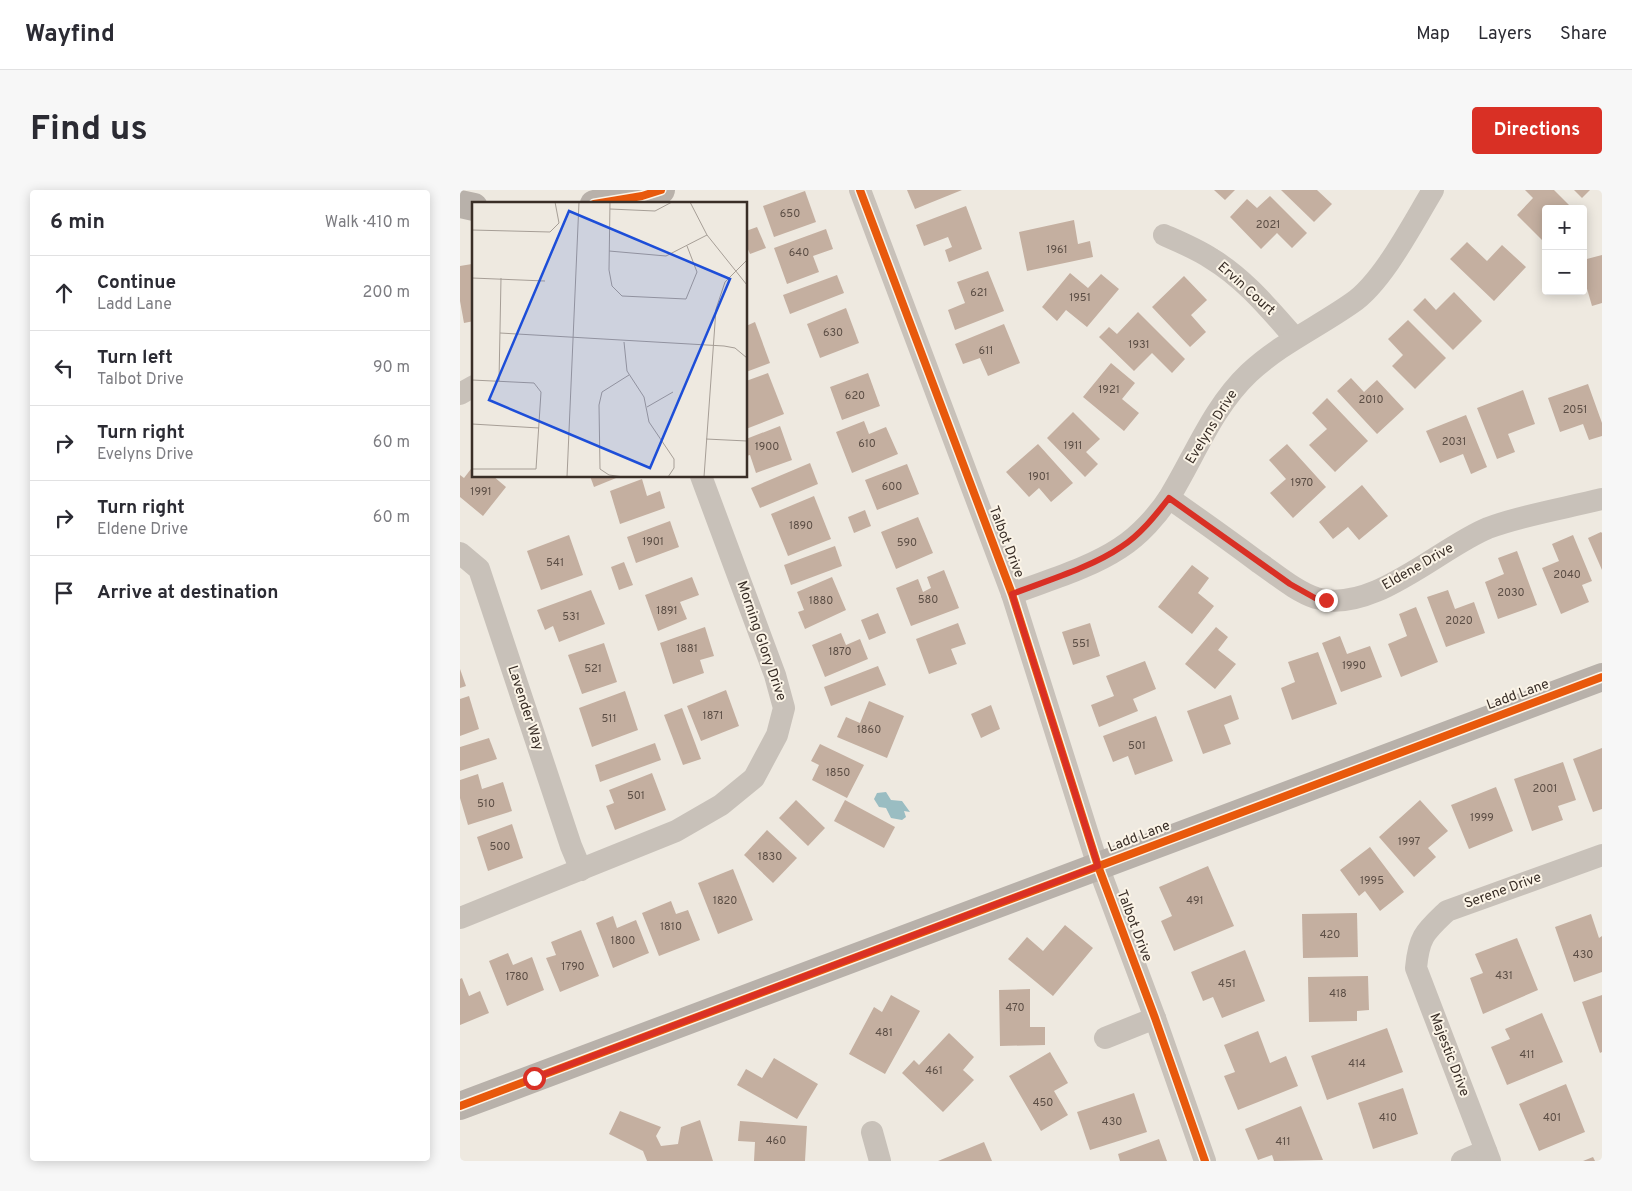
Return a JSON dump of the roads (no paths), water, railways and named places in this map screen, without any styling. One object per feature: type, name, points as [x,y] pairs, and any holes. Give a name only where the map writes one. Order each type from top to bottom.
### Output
[{"type":"street","points":[[606,202],[642,196],[661,190]]},
{"type":"street","name":"Talbot Drive","points":[[860,190],[1012,594],[1098,866],[1155,1018],[1205,1161]]},
{"type":"street","name":"Evelyns Drive","points":[[1012,594],[1093,562],[1131,540],[1155,516],[1169,498],[1229,395],[1248,374],[1273,352],[1353,303],[1365,292],[1384,268],[1433,190]]},
{"type":"street","name":"Ervin Court","points":[[1164,235],[1212,259],[1230,272],[1254,292],[1296,338]]},
{"type":"street","points":[[460,394],[472,387]]},
{"type":"street","name":"Morning Glory Drive","points":[[460,918],[676,831],[721,805],[754,778],[777,735],[784,708],[775,675],[703,478]]},
{"type":"street","name":"Eldene Drive","points":[[1169,498],[1290,584],[1315,598],[1338,600],[1360,597],[1388,587],[1450,548],[1487,528],[1602,499]]},
{"type":"street","name":"Lavender Way","points":[[460,553],[479,569],[571,846],[581,870]]},
{"type":"street","name":"Ladd Lane","points":[[460,1106],[1602,676]]},
{"type":"street","name":"Serene Drive","points":[[1418,947],[1427,930],[1448,911],[1602,855]]},
{"type":"street","name":"Majestic Drive","points":[[1418,947],[1416,968],[1488,1156]]},
{"type":"street","points":[[1105,1038],[1155,1018]]},
{"type":"street","points":[[872,1132],[880,1161]]},
{"type":"street","points":[[1462,1161],[1488,1156]]},
{"type":"water","points":[[886,792],[891,800],[902,801],[910,812],[904,811],[906,817],[902,820],[891,818],[886,808],[879,807],[874,799],[877,793]]}]
